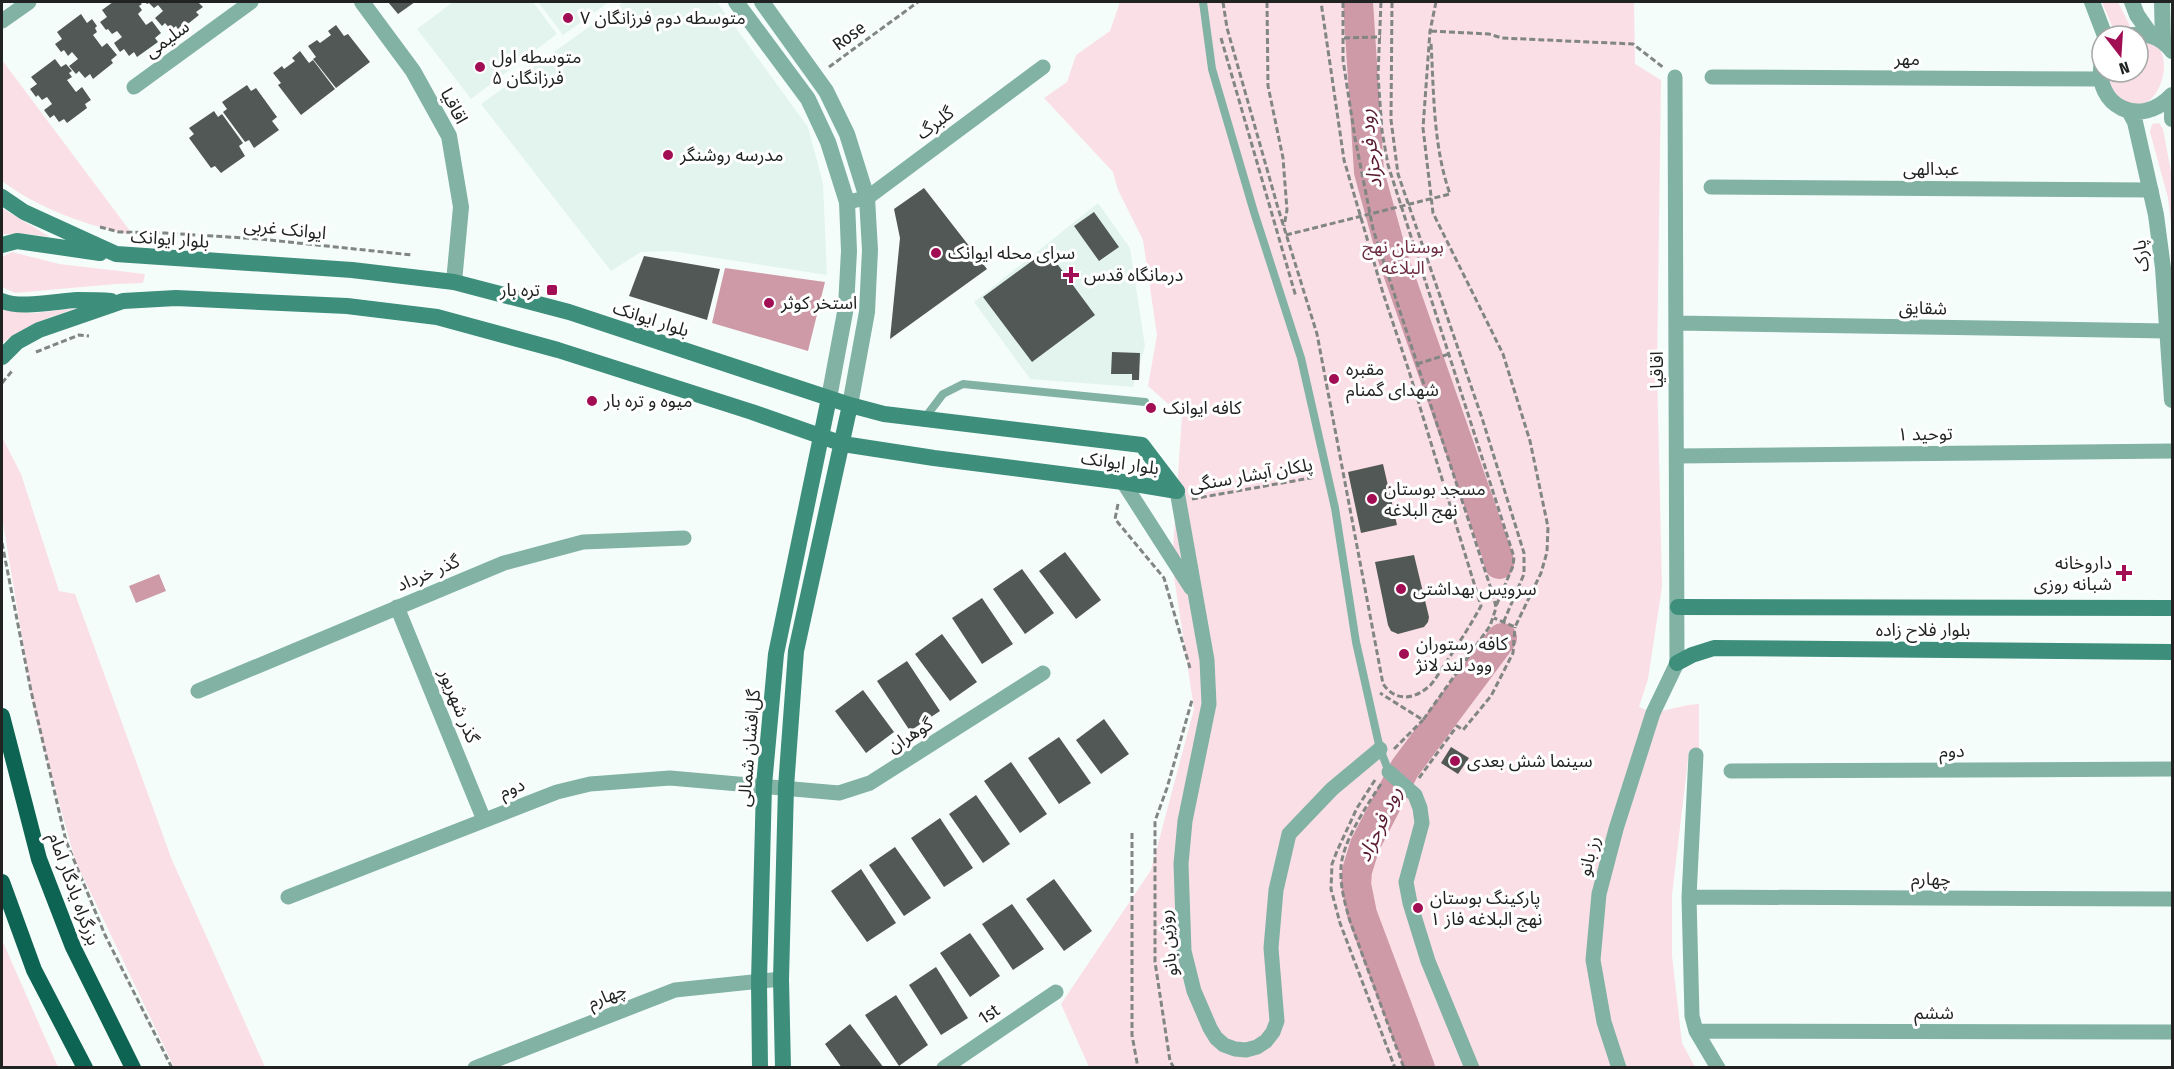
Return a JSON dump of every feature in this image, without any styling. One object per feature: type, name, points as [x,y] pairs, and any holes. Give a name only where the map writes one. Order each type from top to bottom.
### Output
[{"type":"highway","name":"بزرگراه یادگار امام","points":[[2,716],[39,859],[73,947],[133,1068]]},
{"type":"highway","points":[[2,882],[34,970],[85,1068]]},
{"type":"main road","name":"بلوار ایوانک","points":[[2,197],[24,212],[116,254],[352,270],[454,282],[569,312],[850,405],[884,414],[1142,445],[1178,496]]},
{"type":"main road","points":[[2,245],[17,241],[116,254]]},
{"type":"main road","name":"بلوار ایوانک","points":[[2,357],[17,342],[39,330],[123,301],[176,298],[347,306],[437,317],[558,350],[752,411],[843,444],[1123,482],[1178,496]]},
{"type":"main road","points":[[2,301],[22,304],[79,300],[123,301]]},
{"type":"main road","name":"گل‌افشان شمالی","points":[[760,1068],[759,981],[764,785],[776,654],[829,398]]},
{"type":"main road","points":[[783,1068],[781,979],[786,787],[796,651],[850,405]]},
{"type":"main road","name":"بلوار فلاح زاده","points":[[1678,607],[2172,608]]},
{"type":"main road","name":"بلوار فلاح زاده","points":[[1677,663],[1714,648],[2172,652]]},
{"type":"street","points":[[2,21],[29,2]]},
{"type":"street","name":"سلیمی","points":[[134,87],[251,2]]},
{"type":"street","name":"اقاقیا","points":[[362,2],[413,71],[449,136],[461,207],[454,282]]},
{"type":"street","points":[[736,2],[808,99],[828,142],[847,202],[849,251],[846,307],[829,398]]},
{"type":"street","points":[[762,2],[826,91],[847,134],[867,198],[870,250],[867,312],[850,405]]},
{"type":"street","points":[[2092,2],[2100,24]]},
{"type":"street","points":[[2132,2],[2137,15],[2162,42]]},
{"type":"street","points":[[2162,2],[2162,42]]},
{"type":"street","name":"گلبرگ","points":[[847,202],[867,198],[1043,67]]},
{"type":"street","name":"مهر","points":[[1712,77],[2090,71]]},
{"type":"street","name":"اقاقیا","points":[[1676,77],[1677,663]]},
{"type":"street","points":[[2103,84],[2110,99],[2129,111],[2154,110],[2172,96]]},
{"type":"street","points":[[2172,96],[2172,119]]},
{"type":"street","name":"پارک","points":[[2129,111],[2134,122],[2156,215],[2162,257],[2172,400]]},
{"type":"street","name":"عبدالهی","points":[[1711,187],[2151,190]]},
{"type":"street","name":"شقایق","points":[[1677,323],[2168,331]]},
{"type":"street","name":"توحید ۱","points":[[1677,456],[2172,451]]},
{"type":"street","points":[[1123,482],[1195,593]]},
{"type":"street","points":[[1178,496],[1195,593]]},
{"type":"street","name":"گذر خرداد","points":[[198,691],[504,562],[583,542],[684,538]]},
{"type":"street","name":"روژین بانو","points":[[1195,593],[1207,660],[1209,704],[1185,821],[1181,864],[1184,951],[1194,991],[1210,1028],[1224,1045],[1246,1050],[1257,1047],[1273,1032],[1276,1021],[1271,948],[1276,890],[1289,834],[1332,789],[1384,761]]},
{"type":"street","name":"گذر شهریور","points":[[397,607],[484,820]]},
{"type":"street","name":"رز بانو","points":[[1619,1068],[1604,1022],[1593,960],[1599,894],[1616,829],[1653,713],[1677,663]]},
{"type":"street","name":"گوهران","points":[[764,785],[839,793],[870,783],[1043,673]]},
{"type":"street","points":[[1696,755],[1689,897],[1692,1016],[1696,1031],[1718,1068]]},
{"type":"street","points":[[1384,761],[1413,793],[1422,823],[1406,882],[1410,903],[1428,961],[1473,1068]]},
{"type":"street","name":"دوم","points":[[1731,771],[2172,770]]},
{"type":"street","name":"دوم","points":[[288,897],[557,792],[590,784],[670,778],[764,785]]},
{"type":"street","name":"چهارم","points":[[1689,897],[2172,899]]},
{"type":"street","name":"چهارم","points":[[475,1068],[675,990],[781,979]]},
{"type":"street","name":"1st","points":[[944,1068],[1056,992]]},
{"type":"street","name":"ششم","points":[[1696,1031],[2172,1032]]},
{"type":"lane","points":[[1203,2],[1212,69],[1254,212],[1301,358],[1335,508],[1356,642],[1384,761]]},
{"type":"lane","points":[[923,420],[943,394],[963,384],[1145,402]]},
{"type":"path","name":"Rose","points":[[825,70],[918,2]]},
{"type":"path","points":[[1223,2],[1227,27],[1286,235],[1317,334],[1383,684],[1395,696],[1411,697],[1429,687],[1472,624],[1481,606],[1344,160],[1321,2]]},
{"type":"path","points":[[1267,2],[1268,86],[1283,158],[1287,210],[1284,227]]},
{"type":"path","points":[[1343,2],[1343,60],[1355,138],[1373,229],[1496,608]]},
{"type":"path","points":[[1381,2],[1378,75],[1382,131],[1388,165],[1514,557],[1513,566],[1490,626],[1423,720],[1384,761],[1337,851],[1330,876],[1330,889],[1337,914],[1395,1068]]},
{"type":"path","points":[[1392,2],[1391,120],[1398,174],[1482,418],[1524,553],[1524,574],[1504,621]]},
{"type":"path","points":[[1413,793],[1457,726],[1462,730],[1491,696],[1513,653],[1515,627],[1541,573],[1547,552],[1548,527],[1530,441],[1503,354],[1433,213],[1423,128],[1431,31],[1436,2]]},
{"type":"path","points":[[1286,235],[1450,194],[1444,176],[1437,132],[1431,31]]},
{"type":"path","points":[[1431,31],[1489,34],[1502,38],[1633,44],[1676,77]]},
{"type":"path","points":[[1221,37],[1299,307]]},
{"type":"path","points":[[1344,38],[1381,37]]},
{"type":"path","name":"ایوانک غربی","points":[[96,226],[119,232],[260,239],[412,255]]},
{"type":"path","points":[[26,356],[79,335],[89,336]]},
{"type":"path","points":[[1417,364],[1449,354]]},
{"type":"path","points":[[2,383],[14,370]]},
{"type":"path","name":"پلکان آبشار سنگی","points":[[1178,496],[1328,475]]},
{"type":"path","points":[[1123,482],[1115,519],[1164,578],[1192,676]]},
{"type":"path","points":[[2,543],[31,691],[66,841],[105,935],[172,1068]]},
{"type":"path","points":[[1493,617],[1515,627]]},
{"type":"path","points":[[1377,686],[1379,693],[1423,720]]},
{"type":"path","points":[[1174,1068],[1170,1061],[1155,962],[1155,821],[1193,697]]},
{"type":"path","points":[[1384,761],[1370,800],[1346,847],[1340,869],[1350,921],[1404,1068]]},
{"type":"path","points":[[1132,833],[1132,1035],[1138,1068]]},
{"type":"shaded area","name":"متوسطه اول فرزانگان ۵","points":[[453,2],[533,2],[557,34],[471,99],[417,29]]},
{"type":"shaded area","name":"متوسطه دوم فرزانگان ۷","points":[[538,2],[609,2],[563,35]]},
{"type":"shaded area","name":"مدرسه روشنگر","points":[[624,2],[717,2],[808,127],[823,183],[827,275],[671,251],[641,252],[611,271],[481,104]]},
{"type":"shaded area","name":"درمانگاه قدس","points":[[1098,203],[1130,248],[1145,346],[1133,387],[1030,379],[974,302]]},
{"type":"shaded area","name":"استخر کوثر","points":[[725,268],[825,282],[808,351],[712,323]]},
{"type":"shaded area","points":[[159,574],[166,591],[136,603],[129,586]]},
{"type":"green space","name":"بوستان نهج البلاغه","points":[[1120,2],[1634,2],[1635,64],[1661,80],[1657,369],[1662,587],[1648,679],[1639,707],[1653,713],[1699,704],[1699,748],[1689,751],[1672,895],[1672,956],[1682,1043],[1695,1067],[1089,1067],[1061,1004],[1151,870],[1194,709],[1172,563],[1182,416],[1148,386],[1157,335],[1143,240],[1118,190],[1113,172],[1044,98],[1067,82],[1076,55],[1110,31]]},
{"type":"green space","points":[[2102,2],[2118,2],[2129,24],[2111,24]]},
{"type":"green space","points":[[2150,43],[2159,48],[2164,68],[2158,90],[2151,99],[2143,104],[2133,105],[2108,84],[2150,84]]},
{"type":"green space","points":[[2,60],[133,235],[64,215],[32,200],[2,181]]},
{"type":"green space","points":[[2159,123],[2163,129],[2172,177],[2172,232],[2168,198],[2150,132],[2152,124]]},
{"type":"green space","points":[[2,208],[50,237],[2,234]]},
{"type":"green space","points":[[12,252],[59,264],[145,274],[143,283],[15,293],[2,287],[2,257]]},
{"type":"green space","points":[[79,308],[39,322],[2,343],[2,310],[33,313]]},
{"type":"green space","points":[[2,437],[21,474],[59,591],[75,594],[172,860],[265,1067],[174,1067],[75,860],[35,716],[2,517]]},
{"type":"green space","points":[[2,940],[58,1067],[2,1067]]},
{"type":"building","points":[[113,2],[140,2],[142,4],[139,6],[142,10],[138,14],[146,25],[152,21],[161,33],[155,38],[158,42],[137,57],[134,52],[129,56],[124,49],[120,52],[114,43],[122,37],[117,31],[112,34],[108,29],[106,30],[100,22],[107,17],[102,10]]},
{"type":"building","points":[[145,2],[198,2],[203,7],[196,12],[199,15],[179,31],[176,26],[171,30],[165,23],[162,26],[155,18],[163,11],[158,5],[154,8]]},
{"type":"building","points":[[388,2],[415,2],[398,14]]},
{"type":"building","points":[[81,14],[87,23],[92,19],[97,26],[95,28],[97,32],[93,35],[102,47],[107,43],[117,55],[111,60],[113,63],[93,79],[90,74],[85,78],[79,71],[76,74],[69,66],[78,59],[72,52],[68,56],[64,50],[61,52],[55,44],[62,39],[57,32]]},
{"type":"building","points":[[336,25],[344,36],[348,34],[370,62],[336,88],[313,59],[316,57],[308,46],[317,40],[320,43],[331,35],[328,31]]},
{"type":"building","points":[[300,51],[309,63],[313,60],[335,89],[301,115],[278,85],[281,83],[273,73],[282,66],[284,69],[295,61],[292,58]]},
{"type":"building","points":[[55,59],[61,67],[66,64],[72,71],[69,73],[72,77],[67,80],[76,92],[82,87],[91,100],[85,104],[87,108],[67,123],[64,119],[59,122],[54,115],[50,118],[44,110],[52,104],[47,97],[42,100],[38,95],[36,97],[30,89],[37,84],[31,77]]},
{"type":"building","points":[[247,85],[251,91],[256,88],[277,117],[272,121],[279,130],[254,148],[249,140],[245,142],[223,112],[227,109],[222,102]]},
{"type":"building","points":[[214,111],[218,117],[222,114],[243,143],[239,146],[245,156],[221,173],[215,166],[211,168],[189,138],[194,134],[189,128]]},
{"type":"building","name":"سرای محله ایوانک","points":[[924,188],[987,269],[890,339],[900,238],[894,209]]},
{"type":"building","points":[[1094,212],[1119,247],[1099,261],[1074,226]]},
{"type":"building","points":[[1047,250],[1095,315],[1032,362],[983,297]]},
{"type":"building","points":[[644,256],[720,269],[707,320],[629,296]]},
{"type":"building","points":[[1112,352],[1140,353],[1139,380],[1132,380],[1132,374],[1111,374]]},
{"type":"building","name":"مسجد بوستان نهج البلاغه","points":[[1383,464],[1397,525],[1361,533],[1348,472]]},
{"type":"building","points":[[1065,552],[1101,600],[1076,619],[1039,571]]},
{"type":"building","name":"سرویس بهداشتی","points":[[1414,555],[1429,617],[1428,622],[1424,627],[1398,634],[1391,631],[1388,625],[1375,562]]},
{"type":"building","points":[[1022,569],[1054,613],[1025,634],[993,589]]},
{"type":"building","points":[[982,598],[1013,644],[982,664],[952,618]]},
{"type":"building","points":[[942,634],[977,682],[950,701],[915,654]]},
{"type":"building","points":[[907,661],[940,711],[910,731],[877,681]]},
{"type":"building","points":[[863,690],[894,732],[866,753],[835,711]]},
{"type":"building","points":[[1104,719],[1129,754],[1101,774],[1076,740]]},
{"type":"building","points":[[1059,737],[1091,783],[1059,804],[1028,758]]},
{"type":"building","name":"سینما شش بعدی","points":[[1451,747],[1469,758],[1458,774],[1441,763]]},
{"type":"building","points":[[1011,762],[1047,814],[1020,833],[984,781]]},
{"type":"building","points":[[976,795],[1010,844],[983,863],[949,814]]},
{"type":"building","points":[[940,818],[973,868],[944,887],[911,838]]},
{"type":"building","points":[[895,847],[931,898],[904,916],[869,865]]},
{"type":"building","points":[[861,869],[896,923],[867,942],[831,891]]},
{"type":"building","points":[[1054,879],[1092,931],[1064,951],[1026,899]]},
{"type":"building","points":[[1012,904],[1044,949],[1013,970],[982,924]]},
{"type":"building","points":[[970,933],[1000,976],[970,997],[940,953]]},
{"type":"building","points":[[936,967],[968,1018],[941,1035],[909,985]]},
{"type":"building","points":[[896,995],[928,1045],[899,1066],[865,1015]]},
{"type":"building","points":[[850,1024],[884,1068],[842,1068],[825,1044]]},
{"type":"waterway","name":"رود فرحزاد","points":[[1358,2],[1369,172],[1392,255],[1499,564]]},
{"type":"waterway","name":"رود فرحزاد","points":[[1420,1068],[1362,914],[1356,884],[1357,871],[1365,845],[1405,768],[1502,638]]},
{"type":"place","name":"متوسطه دوم فرزانگان ۷","points":[[568,18]]},
{"type":"place","name":"متوسطه اول فرزانگان ۵","points":[[480,67]]},
{"type":"place","name":"مدرسه روشنگر","points":[[668,155]]},
{"type":"place","name":"سرای محله ایوانک","points":[[936,253]]},
{"type":"place","name":"درمانگاه قدس","points":[[1071,275]]},
{"type":"place","name":"تره بار","points":[[552,290]]},
{"type":"place","name":"استخر کوثر","points":[[769,303]]},
{"type":"place","name":"مقبره شهدای گمنام","points":[[1334,379]]},
{"type":"place","name":"میوه و تره بار","points":[[592,401]]},
{"type":"place","name":"کافه ایوانک","points":[[1151,408]]},
{"type":"place","name":"مسجد بوستان نهج البلاغه","points":[[1372,499]]},
{"type":"place","name":"داروخانه شبانه روزی","points":[[2124,573]]},
{"type":"place","name":"سرویس بهداشتی","points":[[1401,589]]},
{"type":"place","name":"کافه رستوران وود لند لانژ","points":[[1404,654]]},
{"type":"place","name":"سینما شش بعدی","points":[[1455,761]]},
{"type":"place","name":"پارکینگ بوستان نهج البلاغه فاز ۱","points":[[1418,908]]}]
